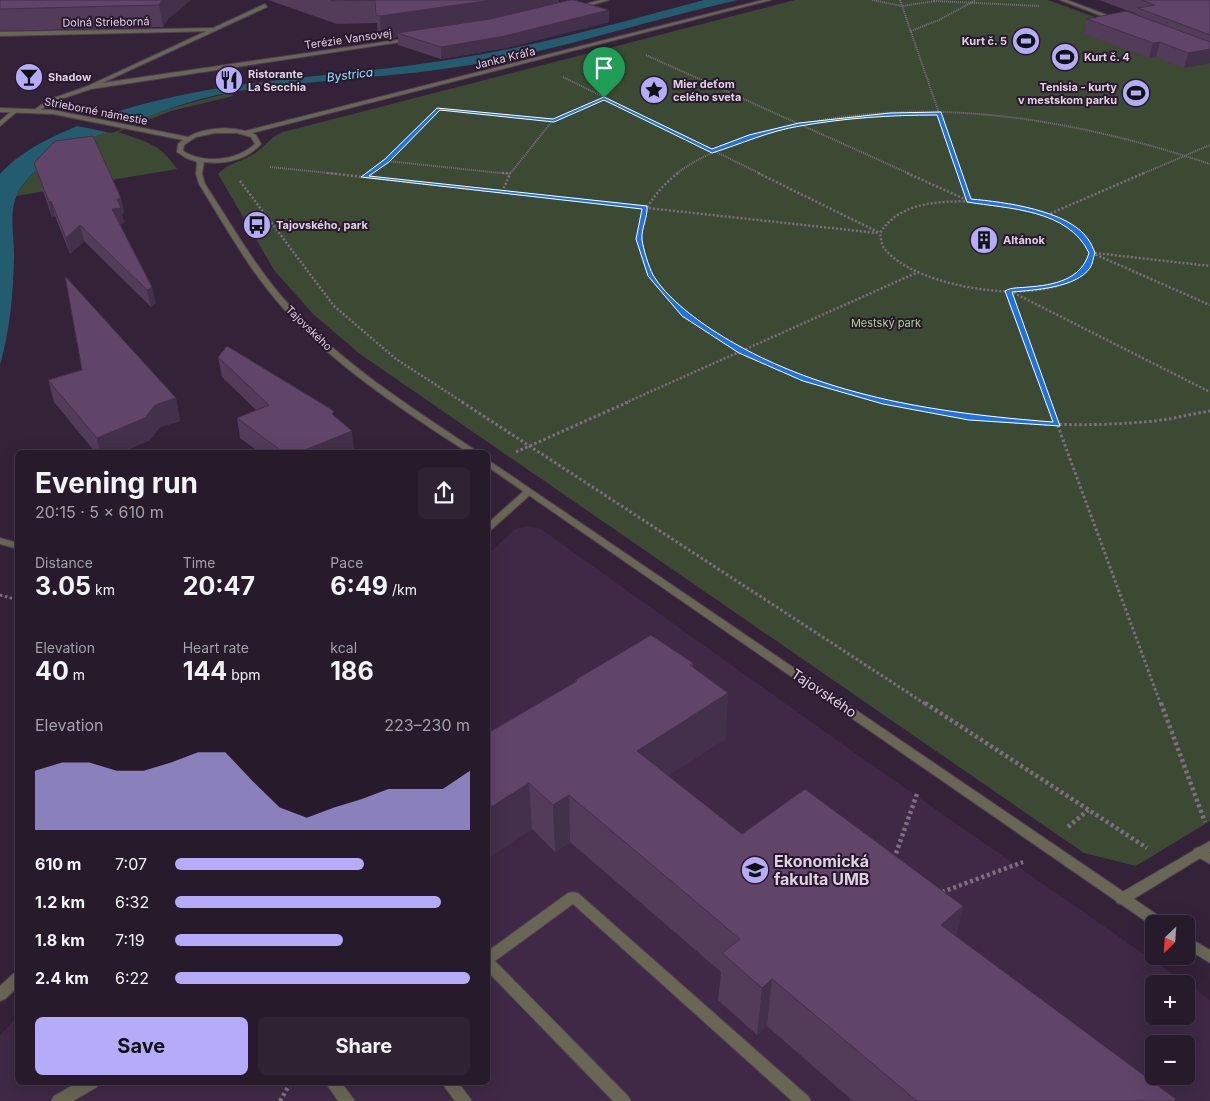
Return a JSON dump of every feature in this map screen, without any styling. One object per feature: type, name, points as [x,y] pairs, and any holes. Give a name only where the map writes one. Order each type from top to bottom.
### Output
[{"type":"street","points":[[573,8],[607,0]]},
{"type":"street","name":"Janka Kráľa","points":[[187,140],[215,131],[246,133],[769,0]]},
{"type":"street","points":[[1062,0],[1126,24]]},
{"type":"street","name":"Terézie Vansovej","points":[[37,110],[50,101],[90,87],[265,6]]},
{"type":"street","name":"Dolná Strieborná","points":[[0,34],[213,30]]},
{"type":"street","name":"Terézie Vansovej","points":[[90,87],[418,39]]},
{"type":"street","name":"Strieborné námestie","points":[[0,110],[37,110],[86,118],[187,140]]},
{"type":"street","points":[[0,124],[16,110]]},
{"type":"street","points":[[187,140],[182,144],[180,152],[185,155],[201,159],[225,159],[247,153],[258,144],[258,140],[246,133]]},
{"type":"street","name":"Tajovského","points":[[201,159],[198,174],[202,184],[253,264],[302,323],[327,346],[386,391],[469,450]]},
{"type":"street","name":"Tajovského","points":[[490,464],[1146,915]]},
{"type":"street","points":[[490,526],[528,492]]},
{"type":"street","points":[[0,541],[15,545]]},
{"type":"street","points":[[1122,899],[1206,852]]},
{"type":"street","points":[[490,957],[573,897],[803,1101]]},
{"type":"street","points":[[1195,948],[1210,957]]},
{"type":"street","points":[[490,965],[623,1101]]},
{"type":"street","points":[[0,995],[15,981]]},
{"type":"street","points":[[59,1101],[87,1085]]},
{"type":"street","points":[[334,1085],[347,1101]]},
{"type":"street","points":[[451,1085],[464,1101]]},
{"type":"path","points":[[872,0],[902,6],[942,0]]},
{"type":"path","points":[[900,0],[969,201]]},
{"type":"path","points":[[911,32],[922,25],[939,20],[976,0]]},
{"type":"path","points":[[934,1],[1080,6]]},
{"type":"path","points":[[640,53],[969,201]]},
{"type":"path","points":[[563,77],[880,233]]},
{"type":"path","points":[[502,192],[510,174],[554,120],[604,98]]},
{"type":"path","points":[[364,177],[387,160],[439,109],[554,120]]},
{"type":"path","points":[[1210,164],[1127,137],[1065,125],[1003,117],[939,113],[890,114],[799,124],[751,136],[712,151],[672,175],[645,208],[639,239],[651,276],[684,314],[741,351],[806,379],[883,402],[969,418],[1058,424],[1154,421],[1210,411]]},
{"type":"path","points":[[1046,215],[1210,145]]},
{"type":"path","points":[[387,160],[510,174]]},
{"type":"path","points":[[267,166],[880,233]]},
{"type":"path","points":[[237,178],[334,306],[396,359],[1147,848]]},
{"type":"path","points":[[1092,253],[1087,267],[1070,280],[1043,288],[1008,291],[976,289],[944,282],[917,273],[895,260],[889,254],[883,247],[880,233],[889,220],[909,209],[936,202],[969,201],[996,203],[1046,215],[1070,226],[1085,239],[1092,253],[1210,305]]},
{"type":"path","points":[[1092,253],[1210,266]]},
{"type":"path","points":[[512,453],[917,273]]},
{"type":"path","points":[[1008,291],[1210,392]]},
{"type":"path","points":[[1008,291],[1206,825]]},
{"type":"path","points":[[0,595],[15,599]]},
{"type":"path","points":[[891,867],[919,788]]},
{"type":"path","points":[[1062,832],[1088,810]]},
{"type":"path","points":[[939,894],[1026,861]]},
{"type":"path","points":[[280,1101],[288,1085]]},
{"type":"shaded area","name":"Ekonomická fakulta UMB","points":[[527,526],[541,529],[859,756],[1145,955],[1145,965],[1160,965],[1174,975],[1145,975],[1145,1025],[1195,1025],[1195,990],[1210,1000],[1210,1101],[0,1101],[0,1035],[15,1019],[15,1085],[490,1085],[490,552],[515,529]]},
{"type":"green space","name":"Mestský park","points":[[795,0],[1048,0],[1210,59],[1210,821],[1136,866],[1084,853],[360,354],[313,314],[274,270],[218,174],[227,166],[253,155],[283,132]]},
{"type":"green space","points":[[232,92],[233,96],[171,111],[118,132],[158,148],[177,169],[16,196],[30,176],[49,159],[90,137],[162,111]]},
{"type":"water","name":"Bystrica","points":[[704,0],[738,0],[504,59],[411,73],[262,88],[217,95],[156,113],[75,145],[40,167],[17,194],[12,222],[14,259],[12,299],[9,326],[0,365],[0,174],[31,148],[93,120],[181,95],[226,87],[409,66],[485,54],[580,33]]},
{"type":"pier","points":[[105,113],[145,120],[112,133],[72,125]]},
{"type":"building","points":[[0,0],[162,0],[159,5],[0,9]]},
{"type":"building","points":[[331,0],[375,0],[335,1]]},
{"type":"building","points":[[375,0],[492,0],[380,16],[376,15]]},
{"type":"building","points":[[570,0],[609,10],[505,36],[441,47],[397,33],[490,19]]},
{"type":"building","points":[[1141,0],[1210,0],[1210,35],[1138,8],[1155,5]]},
{"type":"building","points":[[1126,11],[1210,42],[1210,49],[1188,53],[1160,42],[1153,43],[1087,19]]},
{"type":"building","points":[[93,136],[121,198],[117,199],[121,208],[112,209],[152,287],[147,290],[80,225],[66,238],[51,201],[49,202],[34,163],[55,141]]},
{"type":"building","points":[[65,276],[176,398],[155,405],[145,418],[97,438],[48,380],[82,370]]},
{"type":"building","points":[[227,346],[334,411],[332,414],[352,431],[305,450],[280,450],[237,418],[269,405],[218,357]]},
{"type":"building","points":[[651,635],[693,663],[690,665],[728,693],[637,751],[742,834],[805,789],[963,906],[941,925],[1145,1076],[1145,1085],[1157,1085],[1176,1099],[1174,1101],[917,1101],[772,979],[762,988],[722,953],[740,939],[569,795],[553,805],[529,783],[490,808],[490,732],[577,681],[575,680]]},
{"type":"place","name":"Kurt č. 5","points":[[1026,41]]},
{"type":"place","name":"Kurt č. 4","points":[[1065,57]]},
{"type":"place","name":"Shadow","points":[[29,77]]},
{"type":"place","name":"Ristorante La Secchia","points":[[229,80]]},
{"type":"place","name":"Mier deťom celého sveta","points":[[654,90]]},
{"type":"place","name":"Tenisia - kurty v mestskom parku","points":[[1136,93]]},
{"type":"place","name":"Tajovského, park","points":[[257,225]]},
{"type":"place","name":"Altánok","points":[[984,240]]},
{"type":"place","name":"Ekonomická fakulta UMB","points":[[755,870]]},
{"type":"route","points":[[604,98],[712,151],[751,136],[799,124],[890,114],[939,113],[969,201],[996,203],[1046,215],[1070,226],[1085,239],[1092,253],[1087,267],[1070,280],[1043,288],[1008,291],[1058,424],[969,418],[883,402],[806,379],[741,351],[684,314],[651,276],[639,239],[645,208],[364,177],[387,160],[439,109],[554,120],[604,98]]}]
